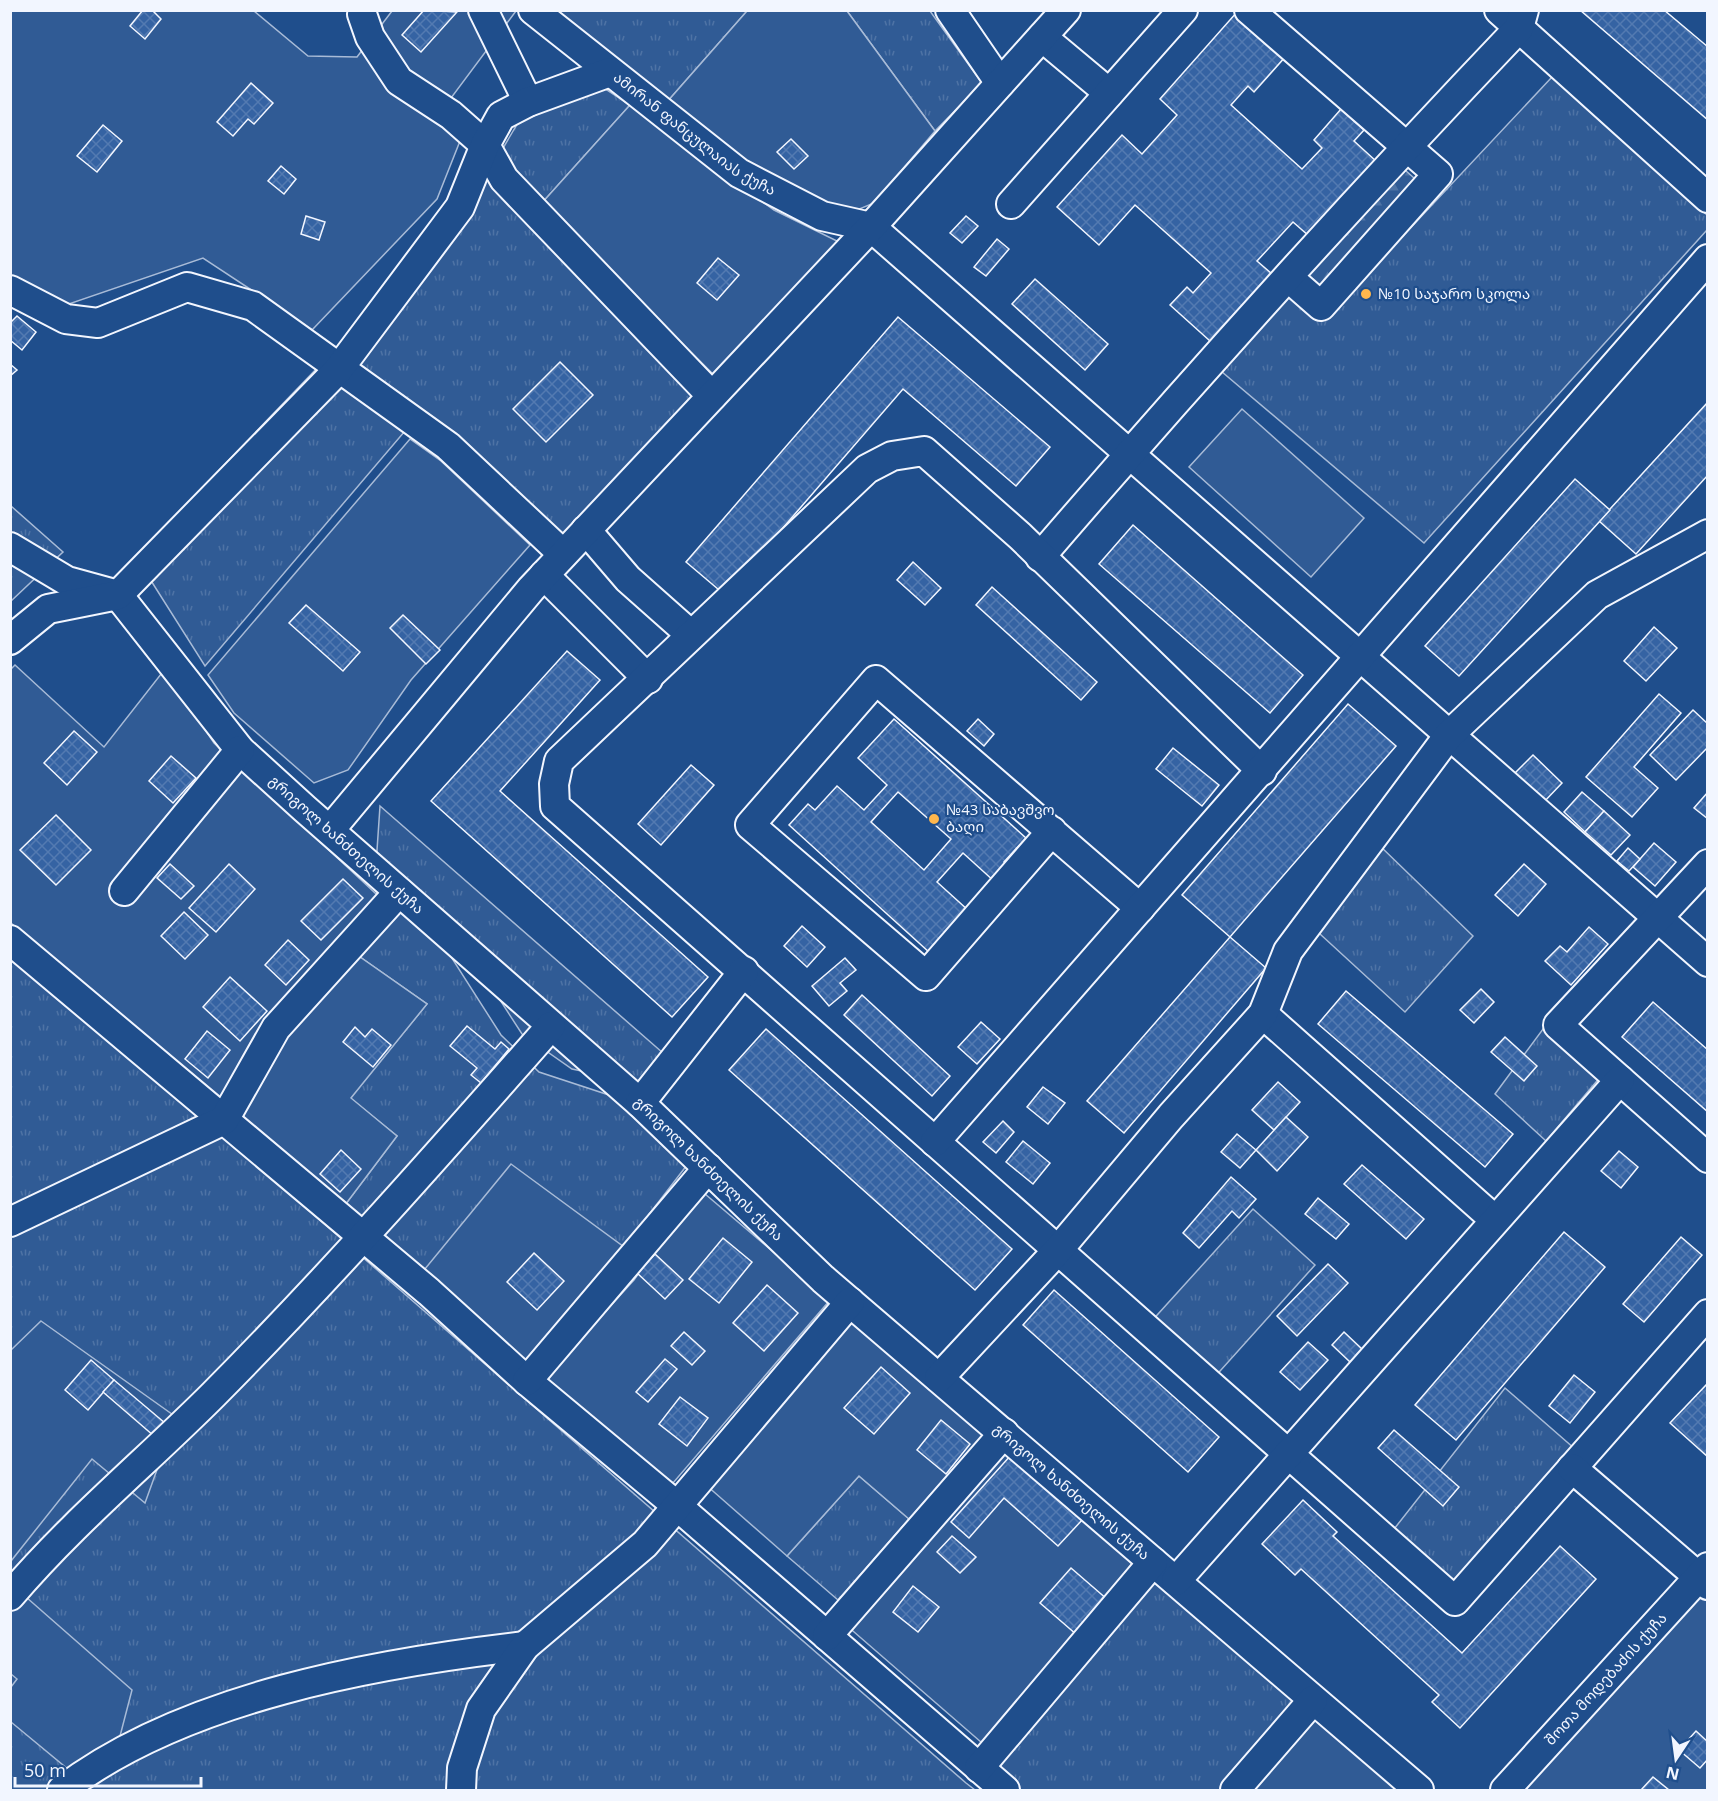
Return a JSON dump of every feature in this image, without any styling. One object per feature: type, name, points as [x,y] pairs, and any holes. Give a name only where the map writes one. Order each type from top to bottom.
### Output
[{"type":"street","points":[[483,10],[528,102]]},
{"type":"street","name":"ამირან ფანცულაიას ქუჩა","points":[[533,10],[739,173],[822,216],[871,227]]},
{"type":"street","points":[[950,10],[1000,83]]},
{"type":"street","points":[[330,830],[553,565],[871,227],[1066,10]]},
{"type":"street","points":[[1011,204],[1183,10]]},
{"type":"street","points":[[1249,10],[1404,148],[1438,174],[1321,306],[1289,278]]},
{"type":"street","points":[[362,12],[370,37],[399,81],[450,116],[485,145],[504,179],[712,396]]},
{"type":"street","points":[[1040,557],[1203,369],[1289,278],[1404,148],[1514,16],[1707,198]]},
{"type":"street","points":[[1042,37],[1109,93]]},
{"type":"street","points":[[10,640],[48,609],[118,595],[338,370],[460,207],[485,145],[501,116],[528,102],[610,72]]},
{"type":"street","points":[[871,227],[1707,962]]},
{"type":"street","points":[[935,1142],[1262,771],[1707,259]]},
{"type":"street","points":[[10,290],[66,319],[98,323],[186,287],[253,306],[338,370],[448,446],[553,565],[648,679]]},
{"type":"street","points":[[1262,771],[1040,557],[924,451],[892,456],[867,469],[690,634],[648,679],[559,760],[554,784],[555,806],[1455,1600],[1707,1314]]},
{"type":"street","points":[[586,530],[628,579],[690,634]]},
{"type":"street","points":[[939,1378],[1059,1249],[1171,1116],[1263,1014],[1288,951],[1449,735],[1597,595],[1707,534]]},
{"type":"street","points":[[10,547],[67,581],[118,595]]},
{"type":"street","name":"გრიგოლ ხანძთელის ქუჩა","points":[[118,595],[240,750],[640,1103],[850,1302],[1419,1791]]},
{"type":"street","points":[[1052,831],[926,976],[750,825],[876,680],[1052,831],[1140,908]]},
{"type":"street","points":[[124,891],[240,750]]},
{"type":"street","points":[[1707,864],[1558,1025],[1707,1158]]},
{"type":"street","points":[[10,1222],[224,1120],[276,1028],[399,891]]},
{"type":"street","points":[[10,940],[363,1239],[429,1292],[527,1381],[676,1505],[1005,1791]]},
{"type":"street","points":[[640,1103],[744,971]]},
{"type":"street","points":[[1263,1014],[1495,1220]]},
{"type":"street","points":[[10,1596],[38,1564],[213,1395],[363,1239],[551,1026]]},
{"type":"street","points":[[1176,1581],[1620,1080]]},
{"type":"street","points":[[527,1381],[708,1167]]},
{"type":"street","points":[[461,1791],[462,1768],[481,1709],[525,1646],[645,1544],[850,1302]]},
{"type":"street","points":[[827,1636],[1004,1433]]},
{"type":"street","points":[[1572,1468],[1704,1576]]},
{"type":"street","points":[[979,1768],[1154,1562]]},
{"type":"street","name":"შოთა მოდებაძის ქუჩა","points":[[1505,1791],[1704,1576]]},
{"type":"street","points":[[62,1791],[139,1743],[261,1694],[437,1656],[525,1646]]},
{"type":"street","points":[[1235,1791],[1313,1700]]},
{"type":"green space","points":[[10,11],[254,11],[308,56],[357,57],[392,11],[516,11],[442,110],[460,141],[437,199],[312,330],[203,258],[66,305],[11,276]]},
{"type":"green space","points":[[557,11],[747,11],[667,102]]},
{"type":"green space","points":[[747,11],[847,11],[935,131],[874,203],[845,215],[750,165],[667,102]]},
{"type":"green space","points":[[847,11],[930,11],[982,83],[935,131]]},
{"type":"green space","points":[[1552,77],[1707,215],[1707,230],[1424,543],[1215,366],[1292,289],[1326,318]]},
{"type":"green space","points":[[601,86],[630,105],[541,204],[499,155],[523,114]]},
{"type":"green space","points":[[630,105],[774,210],[839,242],[716,377],[541,204]]},
{"type":"green space","points":[[484,160],[695,398],[558,541],[416,418],[205,666],[136,557],[461,218]]},
{"type":"green space","points":[[1396,162],[1423,186],[1325,298],[1297,274]]},
{"type":"green space","points":[[1242,409],[1364,518],[1311,577],[1189,467]]},
{"type":"green space","points":[[410,439],[441,461],[530,545],[411,680],[348,770],[314,783],[234,713],[208,675]]},
{"type":"green space","points":[[11,506],[63,552],[11,601]]},
{"type":"green space","points":[[15,665],[104,747],[165,669],[214,743],[389,906],[343,945],[427,1004],[351,1098],[397,1136],[342,1209],[11,923],[10,670]]},
{"type":"green space","points":[[380,806],[663,1053],[639,1083],[572,1069],[522,1034],[454,929],[376,865]]},
{"type":"green space","points":[[1379,845],[1473,936],[1405,1012],[1308,923]]},
{"type":"green space","points":[[389,906],[434,930],[501,1035],[539,1072],[621,1099],[687,1165],[624,1247],[420,1275],[342,1209],[397,1136],[350,1098],[427,1004],[343,945]]},
{"type":"green space","points":[[10,950],[966,1783],[975,1790],[11,1790]]},
{"type":"green space","points":[[1546,1025],[1602,1075],[1546,1141],[1495,1094]]},
{"type":"green space","points":[[511,1164],[624,1247],[539,1378],[420,1275]]},
{"type":"green space","points":[[698,1188],[830,1300],[673,1483],[540,1383],[634,1280]]},
{"type":"green space","points":[[1253,1209],[1315,1265],[1212,1380],[1149,1324]]},
{"type":"green space","points":[[844,1310],[985,1433],[909,1519],[859,1476],[787,1556],[706,1485]]},
{"type":"green space","points":[[41,1321],[176,1417],[145,1503],[92,1459],[11,1561],[11,1350]]},
{"type":"green space","points":[[1505,1388],[1575,1449],[1453,1589],[1387,1538]]},
{"type":"green space","points":[[1002,1446],[1142,1567],[989,1749],[846,1625]]},
{"type":"green space","points":[[859,1476],[909,1519],[838,1600],[787,1556]]},
{"type":"green space","points":[[1153,1568],[1307,1699],[1228,1790],[1016,1790],[987,1765]]},
{"type":"green space","points":[[1685,1579],[1707,1600],[1707,1790],[1489,1790]]},
{"type":"green space","points":[[10,1583],[132,1690],[113,1763],[80,1779],[11,1722],[11,1687],[17,1679],[11,1674]]},
{"type":"green space","points":[[1322,1704],[1424,1790],[1247,1790]]},
{"type":"building","points":[[143,10],[152,10],[161,19],[145,39],[130,26]]},
{"type":"building","points":[[424,10],[457,12],[421,52],[402,35]]},
{"type":"building","points":[[1580,10],[1664,10],[1708,47],[1708,120]]},
{"type":"building","points":[[1237,12],[1286,56],[1254,92],[1248,86],[1231,105],[1302,169],[1322,148],[1314,140],[1341,109],[1364,130],[1354,141],[1377,162],[1309,236],[1293,222],[1257,261],[1272,274],[1210,341],[1170,305],[1187,287],[1193,293],[1211,273],[1135,205],[1099,245],[1057,207],[1122,135],[1142,154],[1177,115],[1160,99]]},
{"type":"building","points":[[251,83],[273,103],[254,124],[248,119],[233,136],[217,122]]},
{"type":"building","points":[[103,125],[122,141],[97,172],[77,156]]},
{"type":"building","points":[[791,139],[808,156],[794,169],[777,152]]},
{"type":"building","points":[[281,166],[296,179],[284,194],[268,181]]},
{"type":"building","points":[[306,216],[325,222],[319,240],[301,234]]},
{"type":"building","points":[[966,216],[978,226],[962,243],[950,233]]},
{"type":"building","points":[[997,239],[1009,249],[986,276],[974,267]]},
{"type":"building","points":[[718,258],[739,275],[717,300],[697,283]]},
{"type":"building","points":[[1035,279],[1108,344],[1085,370],[1012,304]]},
{"type":"building","points":[[17,316],[36,332],[22,350],[10,340],[10,323]]},
{"type":"building","points":[[898,317],[1050,447],[1016,486],[903,389],[725,595],[686,562]]},
{"type":"building","points":[[560,362],[593,395],[546,442],[513,409]]},
{"type":"building","points":[[10,364],[17,370],[10,376]]},
{"type":"building","points":[[1708,402],[1708,475],[1636,554],[1599,521]]},
{"type":"building","points":[[1575,479],[1610,510],[1459,676],[1425,646]]},
{"type":"building","points":[[1133,525],[1303,675],[1270,713],[1099,564]]},
{"type":"building","points":[[913,562],[941,588],[925,605],[897,580]]},
{"type":"building","points":[[992,587],[1097,682],[1081,700],[976,605]]},
{"type":"building","points":[[306,605],[360,652],[343,671],[289,623]]},
{"type":"building","points":[[403,615],[440,650],[426,664],[390,628]]},
{"type":"building","points":[[1654,627],[1677,648],[1646,681],[1624,661]]},
{"type":"building","points":[[567,651],[600,680],[500,791],[708,977],[672,1017],[431,801]]},
{"type":"building","points":[[1659,694],[1681,713],[1634,767],[1658,788],[1632,817],[1586,777]]},
{"type":"building","points":[[1348,704],[1396,746],[1230,937],[1182,895]]},
{"type":"building","points":[[1693,710],[1708,724],[1708,747],[1676,780],[1650,755]]},
{"type":"building","points":[[894,719],[1026,838],[1004,862],[1009,867],[995,882],[963,853],[937,882],[969,911],[930,953],[789,825],[808,804],[815,810],[837,786],[864,810],[887,785],[858,758]],"holes":[[[898,792],[951,839],[924,870],[871,822]]]},
{"type":"building","points":[[978,719],[994,734],[984,746],[967,731]]},
{"type":"building","points":[[74,731],[97,752],[67,785],[44,763]]},
{"type":"building","points":[[1173,748],[1219,785],[1202,806],[1156,769]]},
{"type":"building","points":[[1533,755],[1562,783],[1543,803],[1514,774]]},
{"type":"building","points":[[171,756],[196,778],[173,803],[149,781]]},
{"type":"building","points":[[691,765],[714,785],[661,845],[638,824]]},
{"type":"building","points":[[1582,792],[1604,811],[1585,832],[1564,812]]},
{"type":"building","points":[[1708,792],[1708,819],[1694,808]]},
{"type":"building","points":[[1604,811],[1630,835],[1611,855],[1585,832]]},
{"type":"building","points":[[56,815],[91,850],[56,885],[20,850]]},
{"type":"building","points":[[1654,843],[1676,862],[1655,886],[1633,867]]},
{"type":"building","points":[[1628,848],[1640,859],[1629,871],[1617,861]]},
{"type":"building","points":[[170,864],[194,886],[181,899],[157,878]]},
{"type":"building","points":[[229,864],[255,889],[216,932],[189,908]]},
{"type":"building","points":[[1524,864],[1546,884],[1518,916],[1495,895]]},
{"type":"building","points":[[343,879],[363,898],[321,940],[301,921]]},
{"type":"building","points":[[184,912],[208,935],[185,959],[161,936]]},
{"type":"building","points":[[802,926],[825,947],[807,967],[784,946]]},
{"type":"building","points":[[1589,927],[1608,944],[1571,985],[1545,961],[1560,946],[1567,952]]},
{"type":"building","points":[[1230,937],[1266,968],[1124,1133],[1087,1101]]},
{"type":"building","points":[[288,940],[309,960],[286,985],[265,965]]},
{"type":"building","points":[[845,958],[856,970],[840,983],[847,991],[829,1006],[812,986]]},
{"type":"building","points":[[230,977],[267,1011],[240,1041],[203,1007]]},
{"type":"building","points":[[1481,989],[1494,1002],[1474,1023],[1460,1010]]},
{"type":"building","points":[[1346,991],[1513,1134],[1485,1167],[1318,1024]]},
{"type":"building","points":[[862,995],[950,1076],[932,1096],[844,1015]]},
{"type":"building","points":[[1653,1002],[1708,1050],[1708,1112],[1622,1037]]},
{"type":"building","points":[[981,1022],[1000,1039],[977,1064],[958,1047]]},
{"type":"building","points":[[467,1026],[495,1049],[501,1042],[509,1049],[481,1083],[471,1075],[477,1068],[450,1046]]},
{"type":"building","points":[[355,1027],[365,1037],[372,1029],[391,1045],[373,1067],[343,1042]]},
{"type":"building","points":[[766,1029],[1012,1249],[975,1290],[729,1070]]},
{"type":"building","points":[[207,1031],[230,1050],[208,1078],[185,1059]]},
{"type":"building","points":[[1505,1037],[1537,1066],[1524,1081],[1491,1052]]},
{"type":"building","points":[[1278,1082],[1300,1102],[1274,1130],[1252,1110]]},
{"type":"building","points":[[1043,1087],[1065,1103],[1048,1124],[1027,1107]]},
{"type":"building","points":[[1286,1117],[1308,1137],[1277,1171],[1256,1150]]},
{"type":"building","points":[[1003,1121],[1014,1132],[996,1153],[983,1142]]},
{"type":"building","points":[[1237,1134],[1256,1150],[1240,1168],[1221,1152]]},
{"type":"building","points":[[1023,1141],[1050,1163],[1033,1184],[1006,1162]]},
{"type":"building","points":[[341,1150],[361,1169],[340,1192],[320,1174]]},
{"type":"building","points":[[1619,1151],[1638,1167],[1621,1188],[1601,1171]]},
{"type":"building","points":[[1362,1165],[1424,1219],[1406,1239],[1344,1184]]},
{"type":"building","points":[[1231,1177],[1256,1199],[1239,1218],[1232,1211],[1199,1248],[1183,1233]]},
{"type":"building","points":[[1318,1198],[1349,1224],[1336,1239],[1305,1214]]},
{"type":"building","points":[[1564,1232],[1605,1267],[1456,1440],[1415,1405]]},
{"type":"building","points":[[1681,1237],[1702,1255],[1644,1322],[1623,1304]]},
{"type":"building","points":[[723,1238],[752,1262],[719,1303],[689,1279]]},
{"type":"building","points":[[534,1253],[564,1281],[537,1310],[507,1282]]},
{"type":"building","points":[[655,1254],[683,1280],[665,1299],[637,1273]]},
{"type":"building","points":[[1328,1264],[1348,1283],[1297,1336],[1277,1316]]},
{"type":"building","points":[[767,1285],[798,1313],[764,1351],[733,1323]]},
{"type":"building","points":[[1054,1290],[1219,1437],[1188,1472],[1023,1325]]},
{"type":"building","points":[[684,1332],[705,1351],[692,1365],[671,1346]]},
{"type":"building","points":[[1344,1332],[1362,1349],[1350,1362],[1332,1345]]},
{"type":"building","points":[[1308,1342],[1328,1360],[1300,1390],[1280,1372]]},
{"type":"building","points":[[665,1359],[677,1369],[648,1402],[636,1392]]},
{"type":"building","points":[[91,1360],[114,1380],[88,1410],[65,1390]]},
{"type":"building","points":[[881,1367],[910,1393],[874,1434],[844,1408]]},
{"type":"building","points":[[1574,1375],[1595,1392],[1570,1423],[1549,1406]]},
{"type":"building","points":[[114,1380],[165,1423],[154,1436],[103,1392]]},
{"type":"building","points":[[1708,1383],[1708,1457],[1670,1423]]},
{"type":"building","points":[[680,1397],[708,1418],[687,1446],[659,1424]]},
{"type":"building","points":[[941,1420],[970,1444],[946,1474],[917,1450]]},
{"type":"building","points":[[1394,1430],[1459,1487],[1443,1506],[1378,1448]]},
{"type":"building","points":[[1011,1455],[1083,1519],[1058,1546],[1004,1498],[969,1538],[951,1522]]},
{"type":"building","points":[[1303,1500],[1337,1532],[1333,1536],[1462,1653],[1560,1546],[1596,1579],[1460,1728],[1432,1702],[1439,1695],[1301,1569],[1295,1575],[1262,1544]]},
{"type":"building","points":[[952,1536],[976,1557],[960,1573],[937,1552]]},
{"type":"building","points":[[1071,1568],[1108,1600],[1077,1635],[1040,1603]]},
{"type":"building","points":[[913,1586],[939,1607],[918,1632],[893,1612]]},
{"type":"building","points":[[1696,1731],[1708,1742],[1708,1759],[1700,1768],[1679,1750]]},
{"type":"building","points":[[1653,1777],[1669,1790],[1641,1790]]},
{"type":"place","name":"№10 საჯარო სკოლა","points":[[1366,294]]},
{"type":"place","name":"№43 საბავშვო ბაღი","points":[[934,819]]}]
